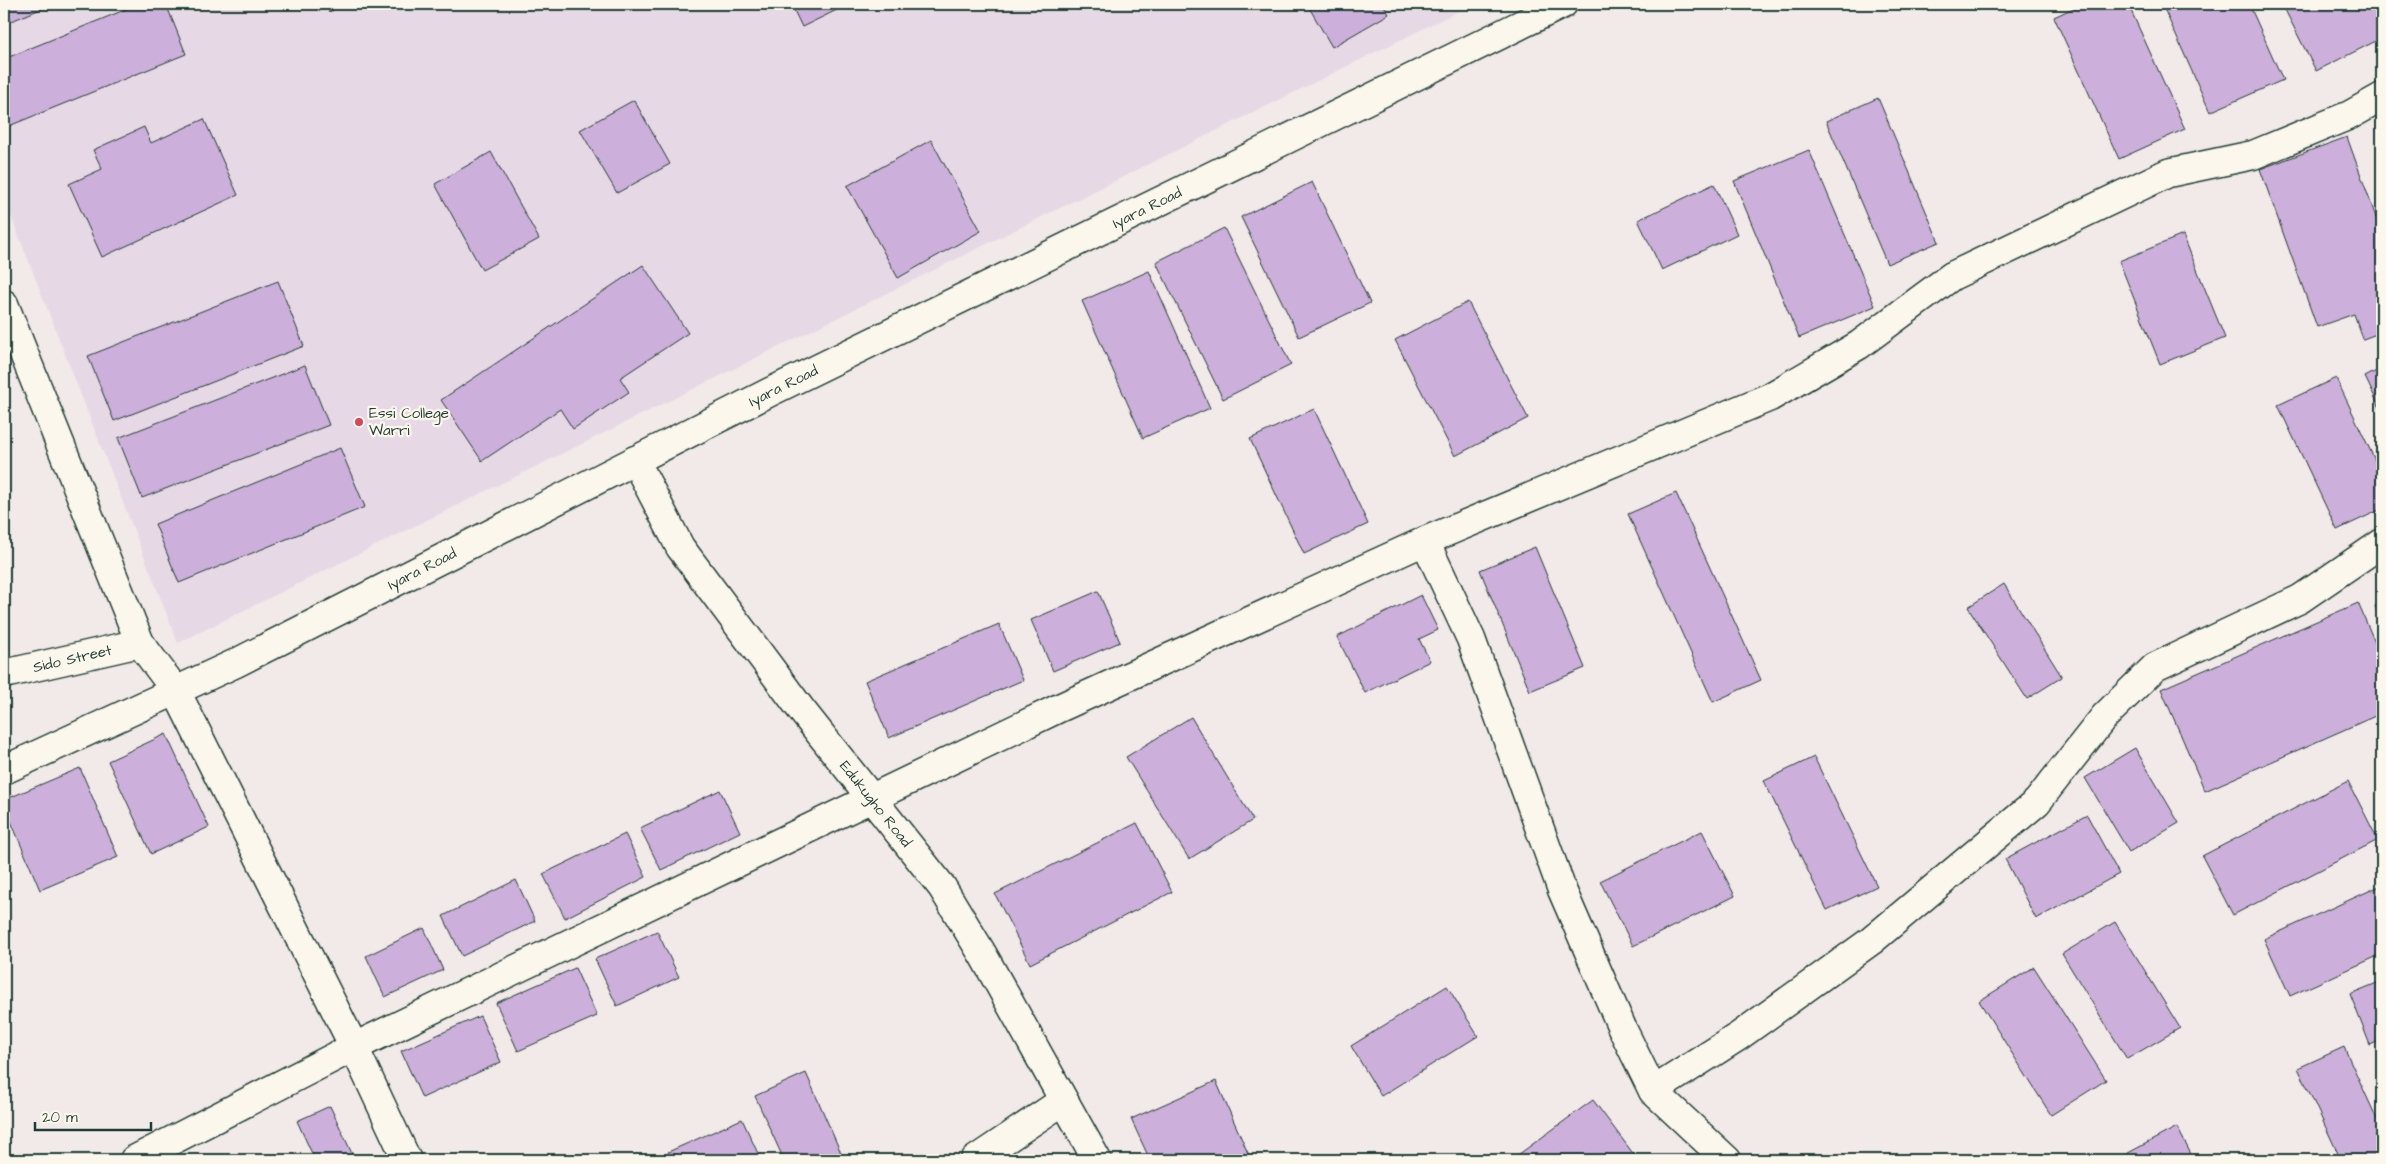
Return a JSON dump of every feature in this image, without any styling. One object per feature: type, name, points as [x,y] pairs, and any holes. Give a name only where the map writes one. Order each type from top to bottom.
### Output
[{"type":"street","name":"Iyara Road","points":[[4,770],[236,663],[770,392],[1563,4]]},
{"type":"street","points":[[134,1160],[354,1047],[1066,704],[1426,541],[1770,397],[1859,345],[1952,276],[2168,173],[2254,156],[2350,116],[2382,97]]},
{"type":"street","points":[[4,304],[140,643],[176,691],[354,1047],[407,1160]]},
{"type":"street","name":"Edukugho Road","points":[[635,460],[680,547],[803,712],[872,796],[942,887],[983,955],[1097,1160]]},
{"type":"street","points":[[1426,541],[1471,640],[1562,890],[1623,1030],[1653,1091],[1727,1160]]},
{"type":"street","points":[[1653,1091],[1739,1036],[1871,941],[2037,802],[2105,716],[2155,667],[2300,599],[2382,543]]},
{"type":"street","name":"Sido Street","points":[[4,674],[140,643]]},
{"type":"street","points":[[976,1160],[1063,1100]]},
{"type":"shaded area","name":"Essi College Warri","points":[[4,4],[1473,4],[178,643],[4,198]]},
{"type":"building","points":[[4,4],[53,4],[4,24]]},
{"type":"building","points":[[139,4],[166,4],[186,54],[4,128],[4,59]]},
{"type":"building","points":[[325,4],[346,4],[329,12]]},
{"type":"building","points":[[791,4],[849,4],[802,27]]},
{"type":"building","points":[[1307,4],[1383,4],[1389,14],[1332,47]]},
{"type":"building","points":[[2082,4],[2128,4],[2185,129],[2119,159],[2054,17]]},
{"type":"building","points":[[2162,4],[2249,4],[2283,80],[2210,112]]},
{"type":"building","points":[[2282,4],[2382,4],[2382,38],[2316,71]]},
{"type":"building","points":[[1878,98],[1939,242],[1887,264],[1826,121]]},
{"type":"building","points":[[634,100],[670,164],[617,193],[580,130]]},
{"type":"building","points":[[204,119],[238,195],[102,257],[69,184],[102,169],[93,150],[144,127],[151,143]]},
{"type":"building","points":[[2347,137],[2382,234],[2382,332],[2363,339],[2354,314],[2317,327],[2260,169]]},
{"type":"building","points":[[931,140],[981,231],[898,278],[847,186]]},
{"type":"building","points":[[1809,150],[1875,306],[1799,338],[1734,181]]},
{"type":"building","points":[[491,152],[539,239],[482,270],[435,184]]},
{"type":"building","points":[[1312,182],[1370,303],[1299,337],[1241,217]]},
{"type":"building","points":[[1714,184],[1737,234],[1662,270],[1638,220]]},
{"type":"building","points":[[1224,228],[1291,365],[1223,399],[1156,262]]},
{"type":"building","points":[[2183,235],[2225,338],[2160,364],[2119,261]]},
{"type":"building","points":[[643,265],[688,333],[620,378],[629,392],[573,429],[560,409],[482,461],[441,400]]},
{"type":"building","points":[[1149,271],[1210,408],[1143,438],[1082,301]]},
{"type":"building","points":[[278,281],[304,346],[114,421],[88,356]]},
{"type":"building","points":[[1468,302],[1528,418],[1455,456],[1395,340]]},
{"type":"building","points":[[305,365],[329,425],[142,498],[118,438]]},
{"type":"building","points":[[2382,368],[2382,412],[2365,377]]},
{"type":"building","points":[[2336,378],[2382,475],[2382,509],[2337,530],[2278,405]]},
{"type":"building","points":[[1314,409],[1368,524],[1304,554],[1250,439]]},
{"type":"building","points":[[340,448],[365,507],[179,583],[155,524]]},
{"type":"building","points":[[1676,493],[1761,680],[1713,702],[1628,514]]},
{"type":"building","points":[[1535,547],[1585,668],[1530,691],[1480,570]]},
{"type":"building","points":[[2004,584],[2062,677],[2027,699],[1968,607]]},
{"type":"building","points":[[1098,591],[1120,642],[1053,671],[1031,620]]},
{"type":"building","points":[[1421,595],[1438,630],[1419,639],[1430,661],[1365,693],[1337,637]]},
{"type":"building","points":[[2358,603],[2382,659],[2382,713],[2205,791],[2161,689]]},
{"type":"building","points":[[2382,603],[2382,624],[2375,606]]},
{"type":"building","points":[[999,624],[1023,680],[889,738],[865,681]]},
{"type":"building","points":[[1191,717],[1253,820],[1189,859],[1126,757]]},
{"type":"building","points":[[166,734],[209,827],[151,854],[108,761]]},
{"type":"building","points":[[2135,748],[2179,823],[2129,852],[2085,778]]},
{"type":"building","points":[[1814,757],[1877,886],[1827,910],[1764,781]]},
{"type":"building","points":[[80,768],[118,857],[40,890],[4,805],[4,800]]},
{"type":"building","points":[[2348,781],[2378,840],[2233,915],[2202,856]]},
{"type":"building","points":[[720,790],[740,832],[661,870],[640,828]]},
{"type":"building","points":[[2087,815],[2119,874],[2036,919],[2005,859]]},
{"type":"building","points":[[1137,823],[1172,892],[1030,964],[995,894]]},
{"type":"building","points":[[1702,831],[1735,896],[1633,946],[1600,881]]},
{"type":"building","points":[[625,834],[646,877],[565,918],[543,874]]},
{"type":"building","points":[[516,880],[535,921],[462,956],[443,916]]},
{"type":"building","points":[[2382,885],[2382,954],[2290,996],[2264,939]]},
{"type":"building","points":[[2115,922],[2180,1028],[2127,1059],[2062,954]]},
{"type":"building","points":[[424,928],[443,970],[385,997],[366,956]]},
{"type":"building","points":[[657,931],[679,977],[617,1006],[595,959]]},
{"type":"building","points":[[2034,967],[2106,1080],[2051,1115],[1979,1001]]},
{"type":"building","points":[[575,968],[597,1016],[518,1051],[496,1003]]},
{"type":"building","points":[[2382,981],[2382,1040],[2370,1045],[2350,994]]},
{"type":"building","points":[[1447,986],[1478,1036],[1381,1096],[1351,1046]]},
{"type":"building","points":[[480,1016],[501,1062],[422,1098],[401,1051]]},
{"type":"building","points":[[2344,1047],[2382,1130],[2382,1160],[2341,1160],[2298,1068]]},
{"type":"building","points":[[806,1073],[841,1153],[826,1160],[784,1160],[755,1096]]},
{"type":"building","points":[[1216,1081],[1251,1160],[1150,1160],[1131,1119]]},
{"type":"building","points":[[1593,1100],[1638,1160],[1511,1160]]},
{"type":"building","points":[[330,1106],[355,1160],[315,1160],[297,1121]]},
{"type":"building","points":[[742,1119],[761,1160],[672,1160],[668,1152]]},
{"type":"building","points":[[2177,1127],[2194,1160],[2115,1160]]},
{"type":"place","name":"Essi College Warri","points":[[359,422]]}]
